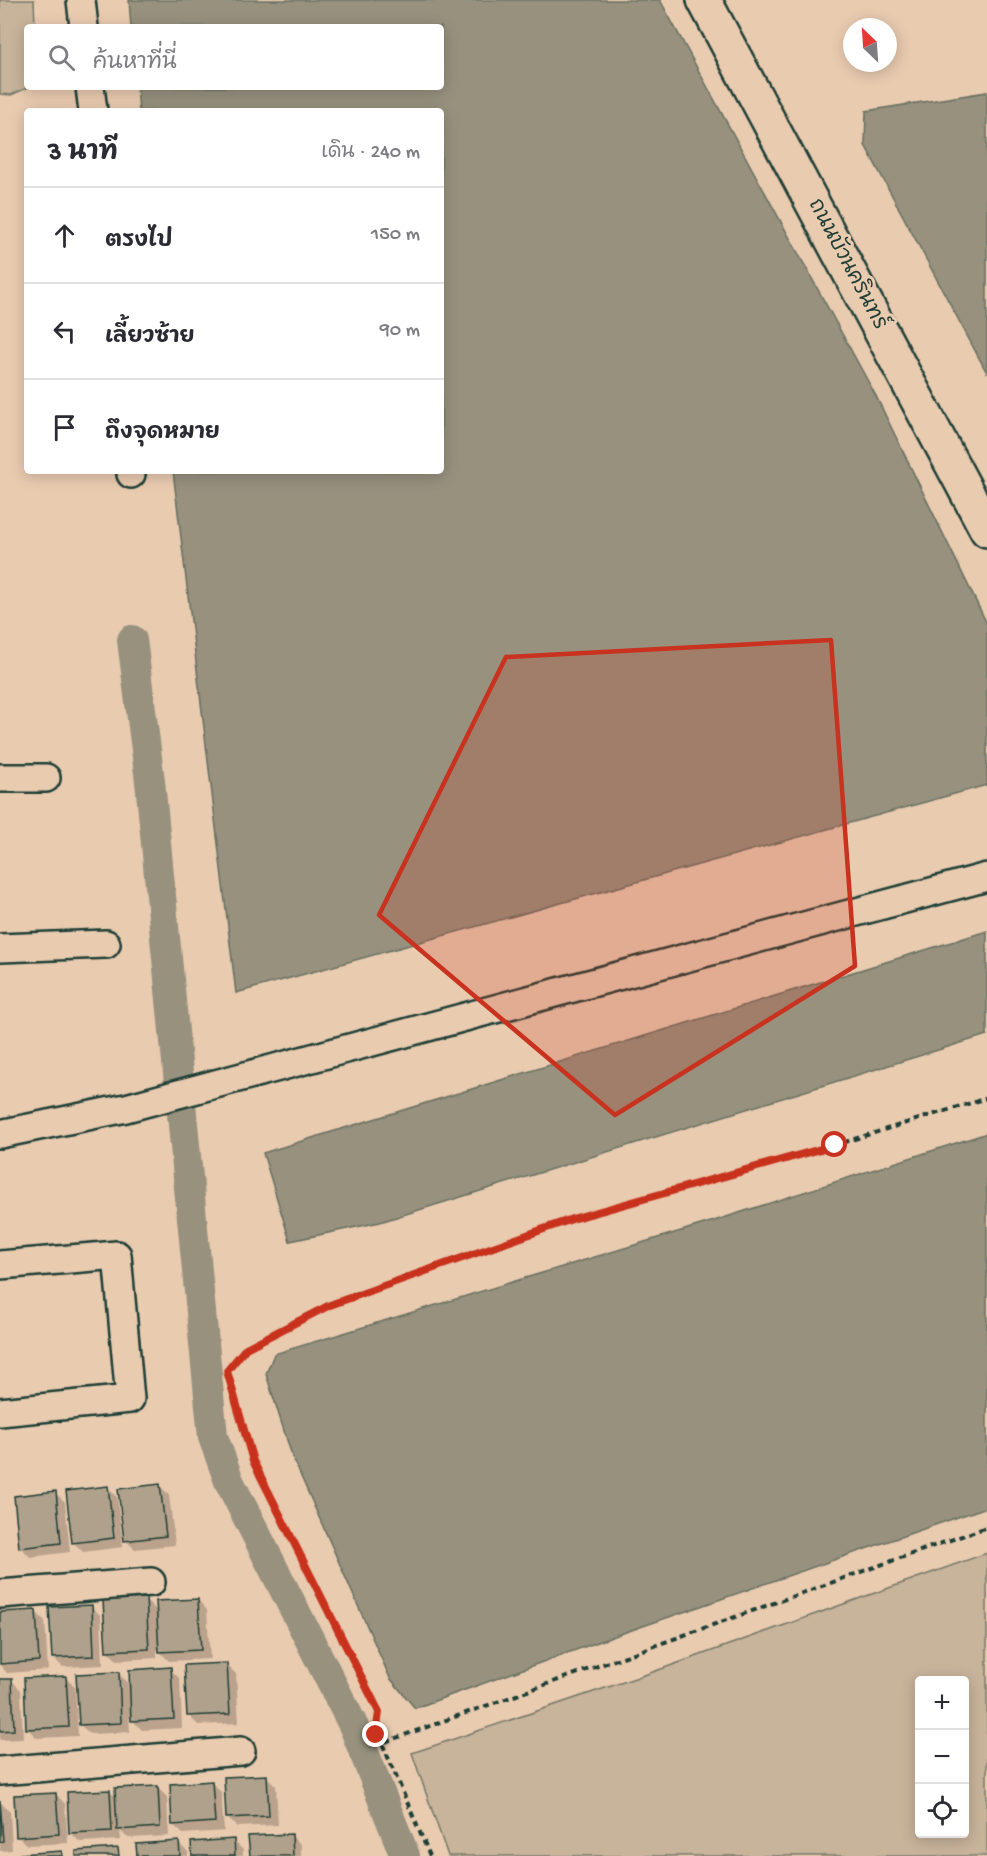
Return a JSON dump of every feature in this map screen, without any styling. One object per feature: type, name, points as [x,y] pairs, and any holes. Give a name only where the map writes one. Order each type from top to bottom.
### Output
[{"type":"street","points":[[81,0],[84,24]]},
{"type":"street","name":"ถนนบัวนครินทร์","points":[[704,0],[987,530]]},
{"type":"street","points":[[90,90],[93,108]]},
{"type":"street","points":[[0,778],[46,778]]},
{"type":"street","points":[[0,1134],[126,1108],[987,877]]},
{"type":"street","points":[[0,948],[106,944]]},
{"type":"street","points":[[0,1265],[117,1255],[130,1399],[0,1412]]},
{"type":"street","points":[[0,1594],[151,1582]]},
{"type":"street","points":[[0,1771],[241,1751]]},
{"type":"path","points":[[430,1856],[382,1743],[376,1735],[379,1712],[253,1461],[227,1371],[246,1348],[330,1305],[572,1219],[835,1145],[987,1098]]},
{"type":"path","points":[[382,1743],[987,1527]]},
{"type":"highlighted area","points":[[831,640],[855,966],[615,1115],[379,915],[506,657]]},
{"type":"shaded area","points":[[0,0],[34,0],[35,24],[24,24],[24,89],[11,95],[0,94]]},
{"type":"shaded area","points":[[129,0],[660,0],[876,396],[987,624],[987,785],[236,993],[173,474],[444,474],[444,108],[139,108],[137,90],[444,90],[444,24],[131,24]]},
{"type":"shaded area","points":[[987,92],[987,373],[865,145],[866,111]]},
{"type":"shaded area","points":[[987,931],[987,1035],[380,1222],[290,1241],[263,1153]]},
{"type":"shaded area","points":[[987,1133],[987,1507],[623,1633],[415,1708],[390,1678],[292,1456],[266,1374],[274,1354],[714,1221]]},
{"type":"shaded area","points":[[987,1553],[987,1856],[448,1856],[412,1753],[650,1673]]},
{"type":"building","points":[[160,1484],[166,1536],[124,1541],[118,1489]]},
{"type":"building","points":[[108,1486],[114,1538],[72,1543],[66,1491]]},
{"type":"building","points":[[56,1491],[61,1543],[19,1548],[14,1496]]},
{"type":"building","points":[[146,1598],[149,1649],[106,1651],[103,1600]]},
{"type":"building","points":[[198,1599],[201,1650],[159,1652],[156,1601]]},
{"type":"building","points":[[92,1605],[94,1656],[52,1658],[49,1607]]},
{"type":"building","points":[[36,1610],[39,1661],[0,1664],[0,1612]]},
{"type":"building","points":[[227,1663],[230,1714],[187,1716],[184,1665]]},
{"type":"building","points":[[171,1667],[174,1719],[131,1721],[129,1670]]},
{"type":"building","points":[[119,1672],[121,1723],[79,1725],[76,1674]]},
{"type":"building","points":[[66,1676],[69,1727],[26,1729],[24,1678]]},
{"type":"building","points":[[0,1679],[12,1679],[14,1730],[0,1731]]},
{"type":"building","points":[[267,1775],[269,1816],[226,1818],[224,1777]]},
{"type":"building","points":[[212,1781],[215,1822],[172,1825],[170,1784]]},
{"type":"building","points":[[158,1786],[160,1827],[117,1830],[115,1788]]},
{"type":"building","points":[[110,1790],[112,1831],[69,1833],[67,1792]]},
{"type":"building","points":[[56,1793],[59,1834],[16,1837],[14,1795]]},
{"type":"building","points":[[0,1800],[3,1841],[0,1842]]},
{"type":"building","points":[[292,1834],[293,1856],[250,1856],[248,1836]]},
{"type":"building","points":[[234,1839],[235,1856],[192,1856],[191,1842]]},
{"type":"building","points":[[179,1841],[180,1856],[137,1856],[136,1844]]},
{"type":"building","points":[[118,1848],[119,1856],[76,1856],[76,1851]]},
{"type":"building","points":[[62,1851],[63,1856],[20,1856],[20,1854]]},
{"type":"waterway","points":[[132,640],[150,781],[213,1437],[229,1481],[354,1727],[405,1856]]},
{"type":"route","points":[[376,1735],[379,1712],[253,1461],[227,1371],[246,1348],[330,1305],[572,1219],[835,1145]]}]
